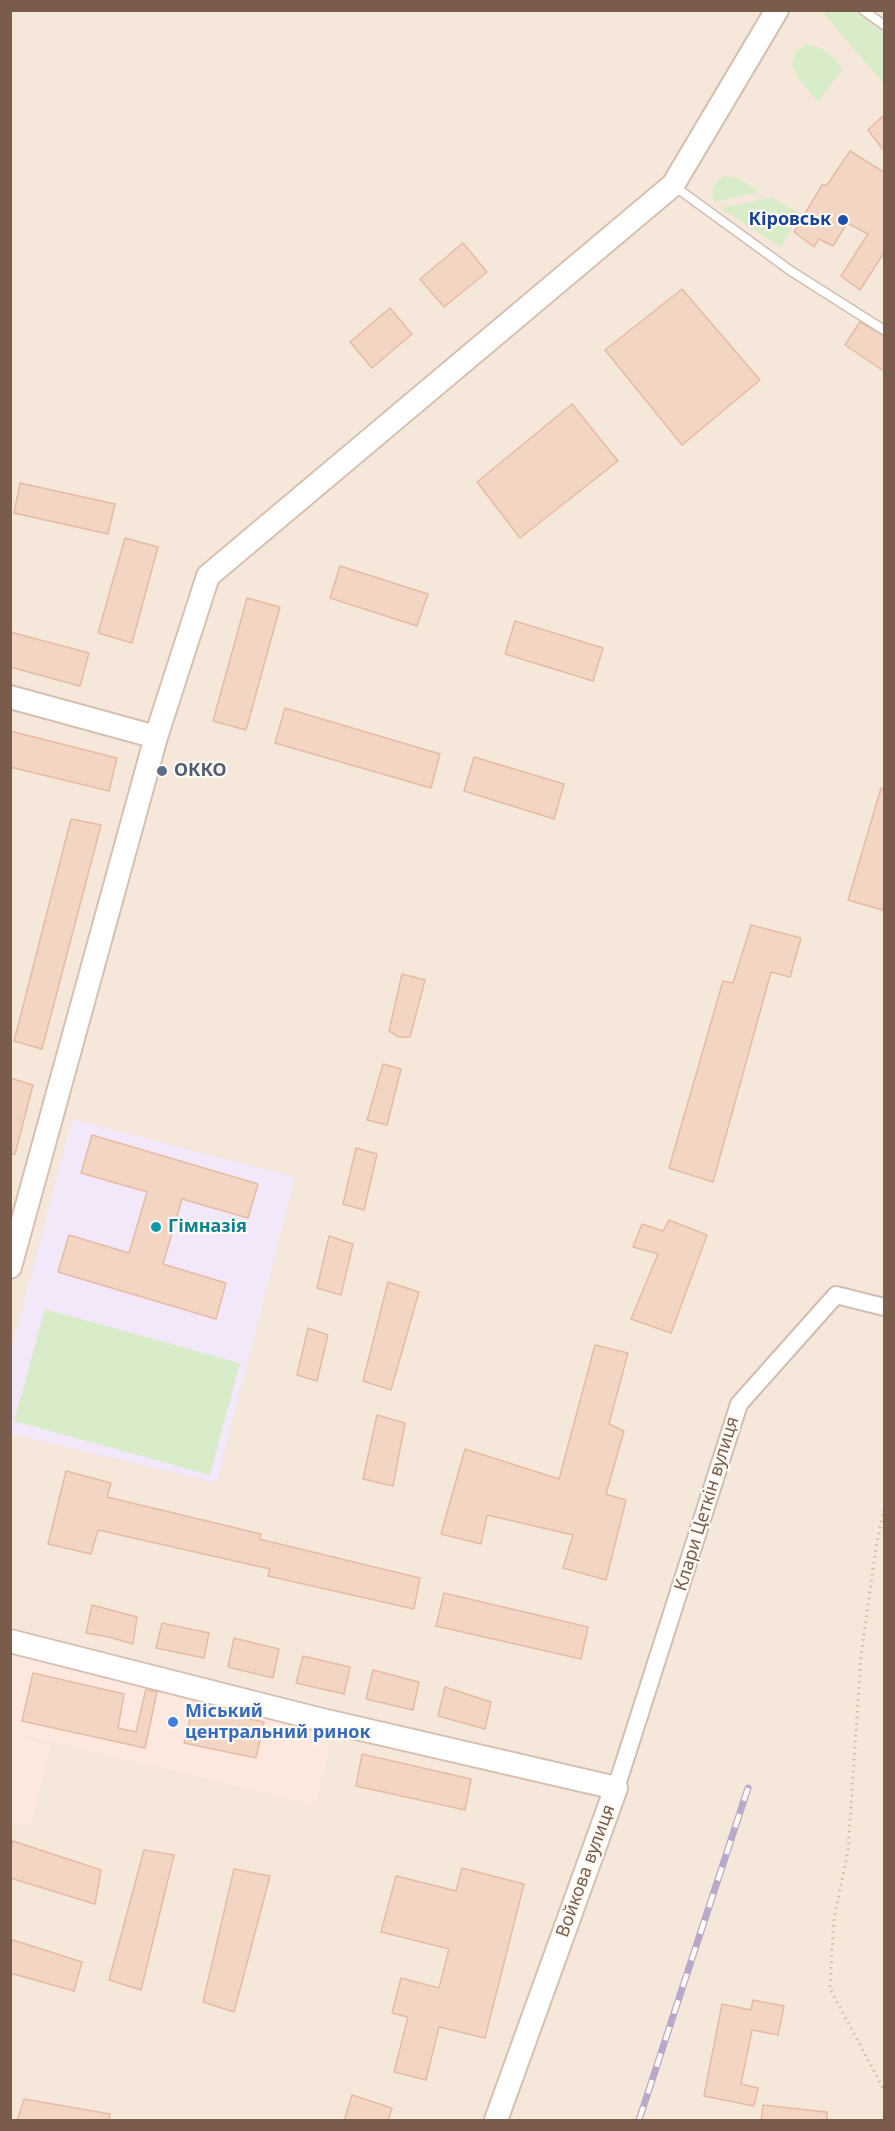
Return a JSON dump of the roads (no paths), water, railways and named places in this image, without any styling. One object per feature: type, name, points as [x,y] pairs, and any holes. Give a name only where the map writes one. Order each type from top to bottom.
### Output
[{"type":"street","points":[[10,1267],[156,737],[208,576],[673,185],[777,10]]},
{"type":"street","points":[[10,697],[156,737]]},
{"type":"street","name":"Клари Цеткін вулиця","points":[[671,1620],[739,1404],[836,1295],[885,1307]]},
{"type":"street","name":"Войкова вулиця","points":[[496,2121],[616,1788],[671,1620]]},
{"type":"street","points":[[10,1641],[318,1719],[616,1788]]},
{"type":"lane","points":[[862,10],[885,25]]},
{"type":"lane","points":[[673,185],[791,271],[885,330]]},
{"type":"railway","points":[[639,2120],[748,1788]]},
{"type":"place","name":"Кіровськ","points":[[843,220]]},
{"type":"place","name":"ОККО","points":[[162,771]]},
{"type":"place","name":"Гімназія","points":[[156,1227]]},
{"type":"place","name":"Міський центральний ринок","points":[[173,1722]]}]
